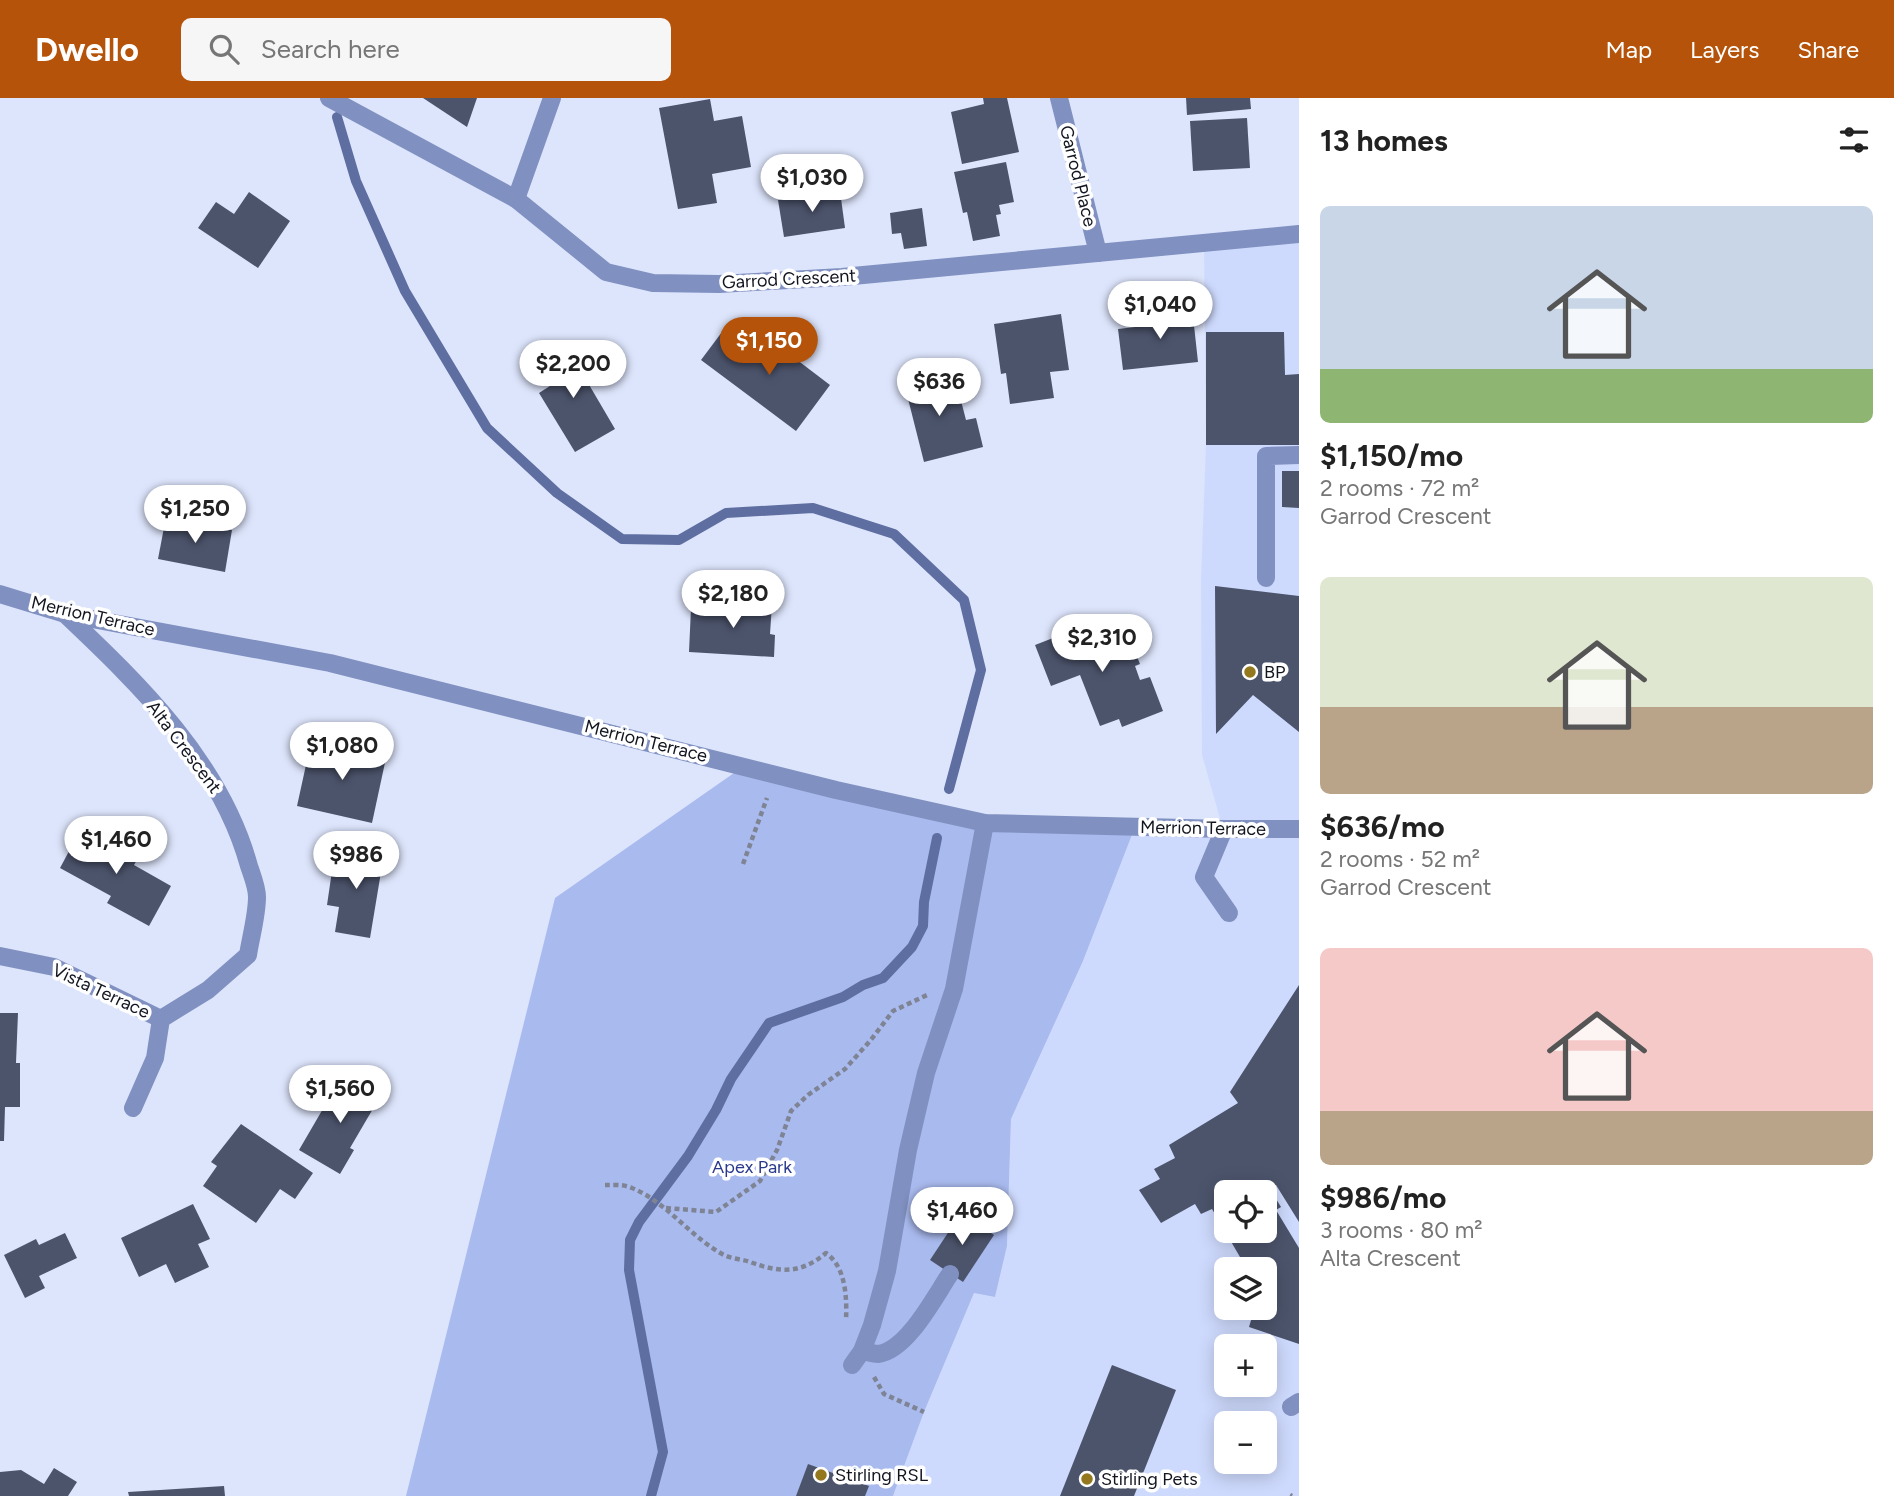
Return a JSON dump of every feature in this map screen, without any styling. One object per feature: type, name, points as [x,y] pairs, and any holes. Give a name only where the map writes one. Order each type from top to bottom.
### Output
[{"type":"street","name":"Garrod Crescent","points":[[329,98],[516,199],[606,272],[653,283],[719,284],[842,277],[1299,234]]},
{"type":"street","points":[[516,199],[552,98]]},
{"type":"street","name":"Garrod Place","points":[[1059,98],[1098,253]]},
{"type":"street","points":[[1266,578],[1266,456],[1299,455]]},
{"type":"street","name":"Merrion Terrace","points":[[0,594],[65,614],[330,663],[985,823],[1224,830],[1299,829]]},
{"type":"street","name":"Alta Crescent","points":[[65,614],[106,653],[166,718],[216,784],[242,838],[257,896],[248,955],[208,990],[161,1019]]},
{"type":"street","points":[[857,1358],[872,1325],[887,1271],[908,1150],[926,1073],[954,989],[985,823]]},
{"type":"street","points":[[1224,830],[1204,877],[1228,913]]},
{"type":"street","name":"Vista Terrace","points":[[0,956],[54,967],[161,1019]]},
{"type":"street","points":[[133,1108],[155,1058],[161,1019]]},
{"type":"street","points":[[857,1358],[888,1350],[906,1337],[950,1273]]},
{"type":"path","points":[[743,864],[776,774]]},
{"type":"path","points":[[666,1208],[716,1212],[760,1181],[777,1150],[791,1111],[808,1095],[845,1069],[893,1011],[921,997],[934,994]]},
{"type":"path","points":[[605,1185],[632,1188],[666,1208],[702,1240],[726,1255],[768,1270],[796,1269],[811,1265],[826,1253],[832,1257],[846,1291],[846,1327],[857,1358]]},
{"type":"path","points":[[891,1398],[924,1412]]},
{"type":"shaded area","points":[[1299,234],[1299,1496],[893,1496],[924,1412],[974,1293],[995,1297],[1007,1246],[1011,1119],[1083,961],[1135,827],[1223,829],[1202,755],[1201,580],[1206,445],[1204,242]]},
{"type":"green space","name":"Apex Park","points":[[744,766],[985,823],[1135,827],[1083,961],[1011,1119],[1007,1246],[995,1297],[974,1293],[924,1412],[893,1496],[406,1496],[555,898]]},
{"type":"building","points":[[423,98],[477,98],[467,127]]},
{"type":"building","points":[[983,98],[1007,98],[1019,152],[962,164],[951,112],[984,104]]},
{"type":"building","points":[[1186,98],[1250,98],[1251,109],[1187,115]]},
{"type":"building","points":[[710,99],[714,121],[742,116],[751,167],[712,174],[717,203],[678,209],[659,108]]},
{"type":"building","points":[[1247,118],[1250,168],[1193,171],[1190,121]]},
{"type":"building","points":[[1006,162],[1014,202],[999,205],[1001,214],[996,215],[1000,236],[973,241],[967,212],[963,213],[954,172]]},
{"type":"building","points":[[840,191],[845,228],[784,237],[778,200]]},
{"type":"building","points":[[249,192],[290,221],[258,268],[198,228],[216,202],[234,214]]},
{"type":"building","points":[[922,208],[927,246],[904,249],[901,233],[892,234],[890,213]]},
{"type":"building","points":[[1192,307],[1198,362],[1123,370],[1118,329],[1135,327],[1134,322],[1163,319],[1162,311]]},
{"type":"building","points":[[1061,314],[1069,370],[1050,372],[1054,398],[1010,404],[1006,373],[1001,374],[994,324]]},
{"type":"building","points":[[722,332],[748,352],[763,334],[830,385],[796,431],[701,360]]},
{"type":"building","points":[[1206,332],[1284,332],[1285,375],[1299,374],[1299,445],[1206,445]]},
{"type":"building","points":[[564,342],[615,429],[575,452],[539,393],[553,384],[538,358]]},
{"type":"building","points":[[934,367],[941,393],[958,389],[966,420],[976,418],[983,447],[924,462],[902,375]]},
{"type":"building","points":[[1282,471],[1299,471],[1299,508],[1282,507]]},
{"type":"building","points":[[166,517],[232,530],[225,572],[158,559]]},
{"type":"building","name":"BP","points":[[1215,586],[1299,596],[1299,732],[1253,695],[1216,734]]},
{"type":"building","points":[[729,601],[772,604],[770,634],[775,635],[774,657],[689,652],[691,608],[728,610]]},
{"type":"building","points":[[1084,626],[1088,635],[1093,632],[1096,640],[1118,631],[1122,642],[1130,639],[1140,664],[1135,666],[1140,680],[1150,677],[1163,711],[1122,727],[1119,719],[1100,726],[1080,675],[1051,686],[1035,645]]},
{"type":"building","points":[[311,742],[386,758],[372,823],[297,806]]},
{"type":"building","points":[[82,827],[138,858],[134,865],[171,886],[149,926],[107,903],[111,896],[60,868]]},
{"type":"building","points":[[346,848],[384,854],[370,938],[335,932],[339,907],[327,905],[333,864],[343,865]]},
{"type":"building","points":[[1299,985],[1299,1222],[1277,1187],[1277,1180],[1214,1180],[1214,1212],[1212,1209],[1201,1214],[1195,1204],[1161,1223],[1139,1190],[1160,1179],[1154,1169],[1175,1158],[1169,1145],[1238,1103],[1230,1092]]},
{"type":"building","points":[[0,1013],[18,1013],[16,1063],[20,1063],[20,1107],[5,1107],[4,1141],[0,1141]]},
{"type":"building","points":[[349,1077],[381,1095],[350,1148],[354,1150],[340,1174],[299,1150],[331,1095],[337,1098]]},
{"type":"building","points":[[241,1124],[313,1173],[295,1199],[280,1189],[256,1223],[203,1186],[217,1166],[211,1162]]},
{"type":"building","points":[[193,1204],[210,1239],[198,1244],[209,1267],[175,1283],[166,1264],[139,1277],[121,1238]]},
{"type":"building","points":[[1277,1212],[1299,1248],[1299,1344],[1277,1337],[1277,1334],[1249,1327],[1251,1320],[1277,1320],[1277,1257],[1240,1257],[1232,1243],[1277,1243]]},
{"type":"building","points":[[961,1213],[994,1235],[963,1282],[930,1260]]},
{"type":"building","points":[[65,1233],[77,1258],[39,1276],[45,1288],[25,1298],[4,1255],[36,1239],[39,1245]]},
{"type":"building","points":[[1112,1365],[1176,1390],[1134,1496],[1060,1496]]},
{"type":"building","name":"Stirling RSL","points":[[808,1464],[869,1486],[865,1496],[796,1496]]},
{"type":"building","points":[[54,1468],[77,1482],[68,1496],[0,1496],[0,1472],[21,1470],[44,1484]]},
{"type":"building","points":[[224,1486],[225,1496],[129,1496],[128,1492]]},
{"type":"waterway","points":[[337,117],[356,181],[405,291],[487,428],[557,493],[622,539],[679,540],[726,513],[813,508],[894,534],[964,600],[981,670],[949,789]]},
{"type":"waterway","points":[[651,1496],[663,1452],[629,1270],[630,1240],[639,1222],[688,1156],[731,1079],[769,1023],[843,997],[863,985],[883,978],[912,947],[923,926],[924,902],[937,838]]},
{"type":"place","name":"BP","points":[[1250,672]]},
{"type":"place","name":"Stirling RSL","points":[[821,1475]]},
{"type":"place","name":"Stirling Pets","points":[[1087,1479]]}]
